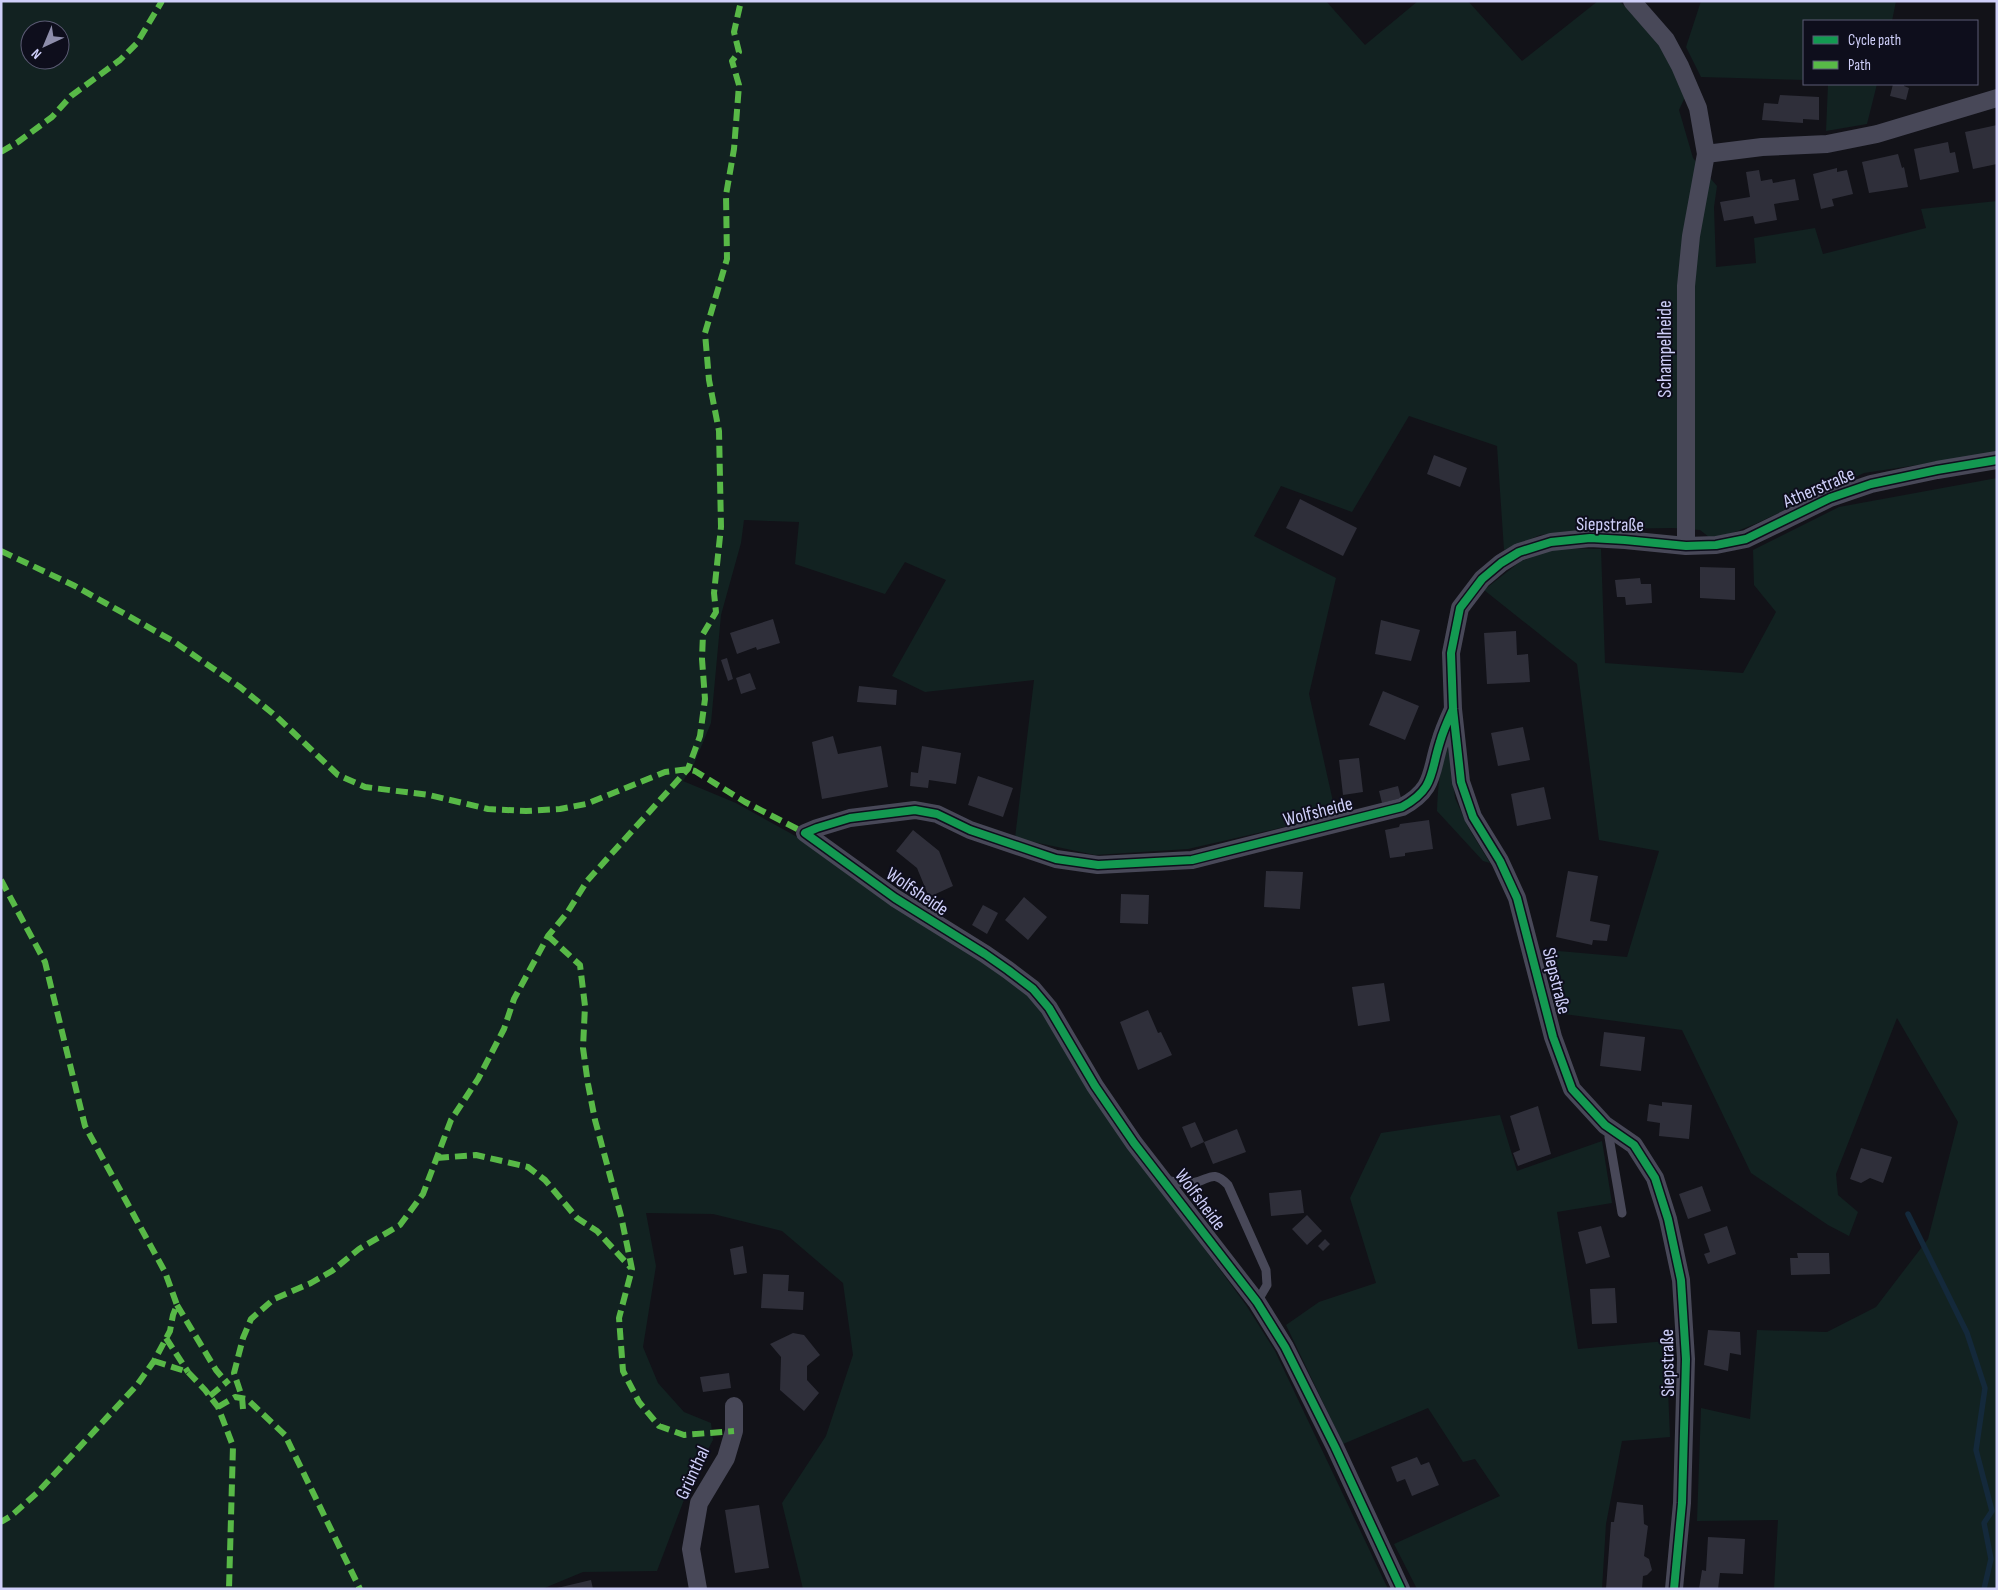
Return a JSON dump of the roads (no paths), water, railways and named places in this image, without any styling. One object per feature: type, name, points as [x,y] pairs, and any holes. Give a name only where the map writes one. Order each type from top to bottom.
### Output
[{"type":"street","name":"Schampelheide","points":[[1632,1],[1666,40],[1680,66],[1698,108],[1706,154],[1691,236],[1686,286],[1686,546]]},
{"type":"street","points":[[1706,154],[1762,147],[1827,144],[1877,134],[1997,98]]},
{"type":"street","name":"Atherstraße","points":[[1686,546],[1716,546],[1746,538],[1830,498],[1871,484],[1997,460]]},
{"type":"street","name":"Siepstraße","points":[[1674,1589],[1682,1502],[1686,1359],[1681,1280],[1668,1219],[1655,1178],[1634,1145],[1605,1125],[1572,1089],[1553,1037],[1517,898],[1500,861],[1473,817],[1460,782],[1452,709],[1451,653],[1460,608],[1482,579],[1501,563],[1519,552],[1551,542],[1590,538],[1686,546]]},
{"type":"street","name":"Wolfsheide","points":[[1401,1589],[1335,1447],[1285,1347],[1257,1302],[1134,1143],[1095,1086],[1049,1008],[1034,989],[984,954],[894,898],[805,833],[850,818],[915,810],[937,814],[970,830],[1056,858],[1098,865],[1192,860],[1402,807],[1417,799],[1429,783],[1440,740],[1452,709]]},
{"type":"street","name":"Grünthal","points":[[698,1589],[691,1549],[699,1503],[726,1458],[734,1431],[734,1406]]},
{"type":"lane","points":[[1613,1131],[1609,1137],[1622,1213]]},
{"type":"lane","points":[[1164,1180],[1194,1183],[1210,1176],[1221,1177],[1228,1184],[1266,1270],[1267,1286],[1257,1302]]},
{"type":"waterway","points":[[1908,1214],[1967,1333],[1985,1388],[1976,1450],[1992,1511],[1984,1523],[1991,1559],[1984,1589]]}]
